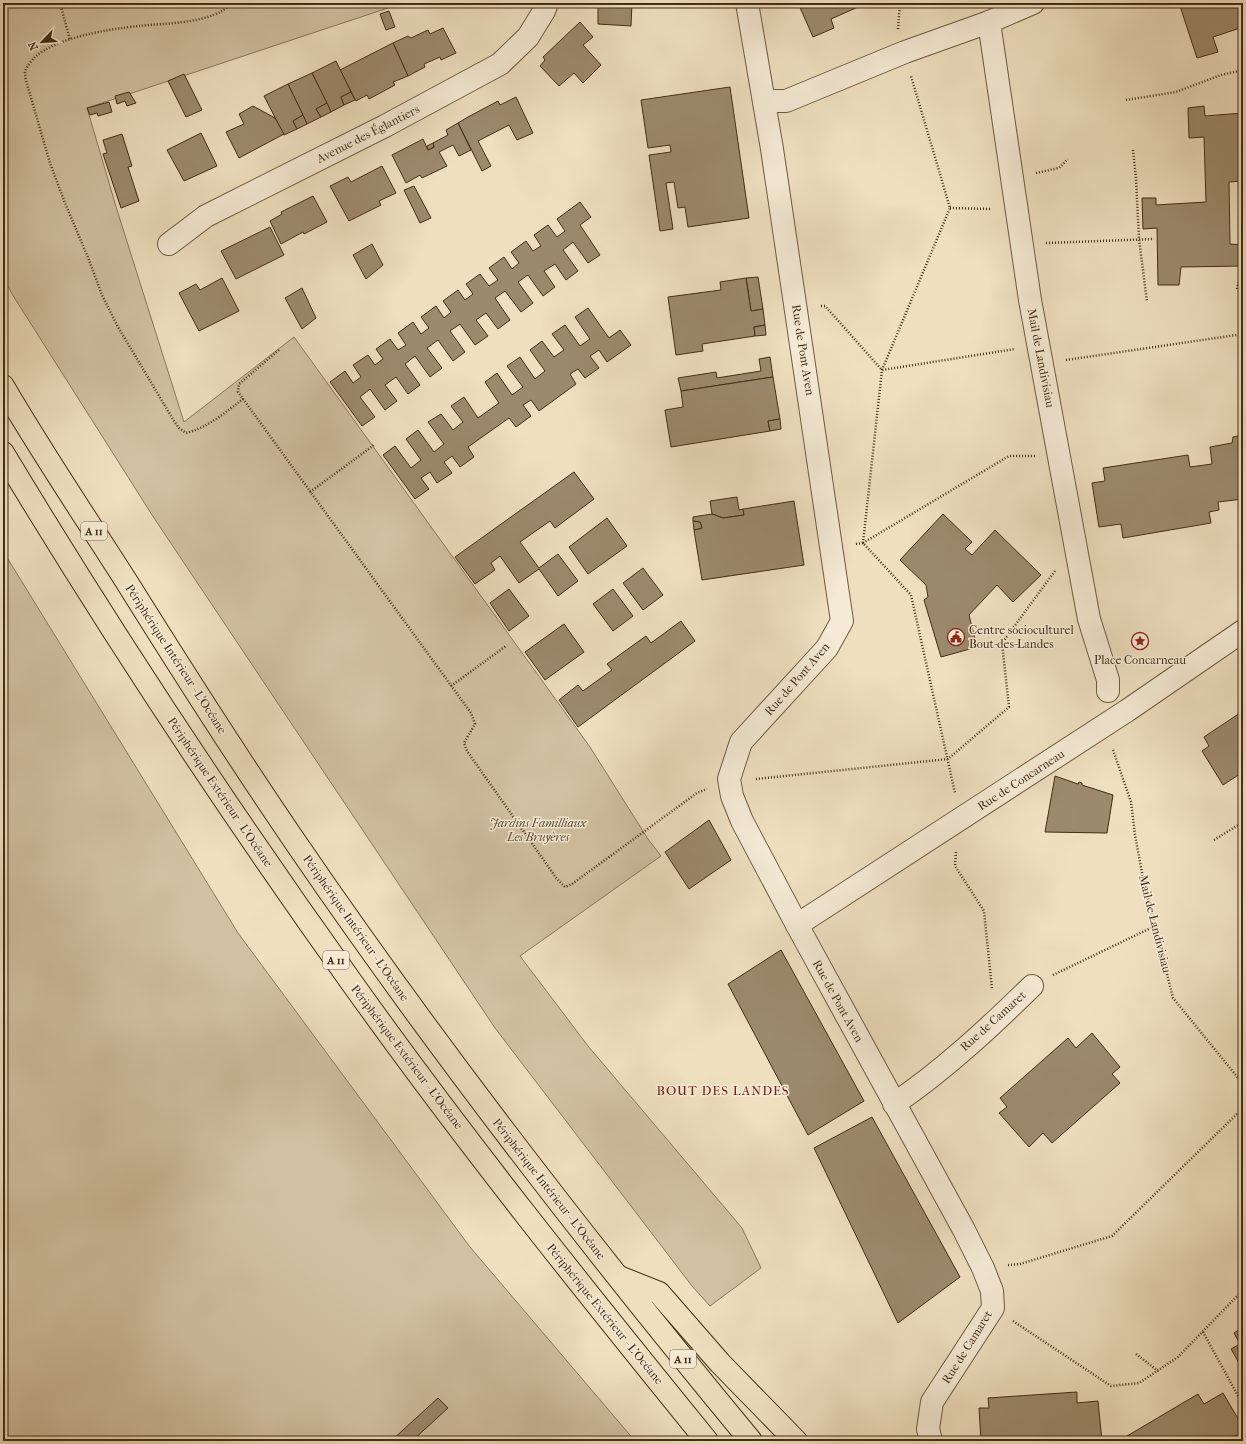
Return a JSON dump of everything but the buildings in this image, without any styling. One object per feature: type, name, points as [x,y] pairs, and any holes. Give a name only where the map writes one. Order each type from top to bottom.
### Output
[{"type":"highway","name":"Périphérique Intérieur - L’Océane","points":[[3,386],[186,676],[297,845],[377,959],[466,1081],[616,1276],[751,1441]]},
{"type":"highway","name":"Périphérique Extérieur - L’Océane","points":[[3,453],[62,549],[197,760],[352,984],[495,1175],[613,1325],[707,1441]]},
{"type":"highway","points":[[616,1276],[659,1293],[720,1363],[796,1441]]},
{"type":"street","name":"Avenue des Églantiers","points":[[169,244],[206,216],[384,126],[500,64],[528,37],[544,11],[547,3]]},
{"type":"street","name":"Rue de Pont Aven","points":[[747,3],[764,101],[796,308],[842,621],[827,648],[741,742],[729,779],[732,796],[742,822],[984,1268]]},
{"type":"street","points":[[764,101],[786,101],[904,52],[989,22],[1034,3]]},
{"type":"street","name":"Mail de Landivisiau","points":[[989,22],[1040,355],[1089,619],[1108,680],[1108,691]]},
{"type":"street","name":"Rue de Concarneau","points":[[797,925],[1128,710],[1243,631]]},
{"type":"street","name":"Rue de Camaret","points":[[894,1104],[919,1087],[995,1022],[1032,986]]},
{"type":"street","name":"Rue de Camaret","points":[[931,1441],[928,1429],[932,1402],[992,1308],[992,1291],[984,1268]]},
{"type":"path","points":[[60,3],[70,40]]},
{"type":"path","points":[[231,3],[229,6],[214,15],[196,20],[112,30],[70,40],[53,46],[40,53],[30,62],[25,72],[27,84],[50,163],[102,295],[118,327],[179,428],[186,433],[196,430],[232,408],[243,399]]},
{"type":"path","points":[[900,3],[898,27],[904,52],[950,208],[882,370],[863,543],[911,595],[948,759],[960,820],[955,866],[984,911],[995,1022]]},
{"type":"path","points":[[1126,100],[1176,92],[1221,75],[1243,70]]},
{"type":"path","points":[[1133,150],[1139,239],[1147,302]]},
{"type":"path","points":[[1012,178],[1059,168],[1068,159]]},
{"type":"path","points":[[950,208],[1017,209]]},
{"type":"path","points":[[1022,243],[1154,239]]},
{"type":"path","points":[[1237,289],[1239,281],[1243,280]]},
{"type":"path","points":[[796,308],[825,306],[882,370]]},
{"type":"path","points":[[882,370],[1243,334]]},
{"type":"path","points":[[279,350],[239,384],[238,392],[471,713],[475,724],[464,743],[467,751],[565,887],[572,884],[697,793],[729,779],[757,779],[948,759],[1009,707],[1002,643],[1075,543]]},
{"type":"path","points":[[310,492],[374,445]]},
{"type":"path","points":[[832,545],[863,543],[1009,456],[1059,456]]},
{"type":"path","points":[[451,686],[506,646]]},
{"type":"path","name":"Mail de Landivisiau","points":[[1110,744],[1131,802],[1143,878],[1173,998],[1243,1084]]},
{"type":"path","points":[[1214,840],[1243,822]]},
{"type":"path","points":[[1032,986],[1155,926]]},
{"type":"path","points":[[984,1268],[1020,1264],[1112,1236],[1243,1108]]},
{"type":"path","points":[[992,1308],[1111,1386],[1139,1383],[1178,1358],[1243,1290]]},
{"type":"path","points":[[1203,1332],[1243,1405]]},
{"type":"path","points":[[1136,1354],[1158,1371]]},
{"type":"green space","name":"Jardins Familliaux Les Bruyères","points":[[3,3],[403,3],[87,108],[117,210],[184,422],[294,337],[590,747],[648,839],[661,856],[520,956],[588,1046],[742,1228],[761,1268],[710,1306],[692,1286],[495,1028],[154,518],[12,294],[3,276]]},
{"type":"green space","points":[[3,551],[238,933],[470,1247],[635,1441],[3,1441]]},
{"type":"place","name":"Centre socioculturel Bout-des-Landes","points":[[956,637]]},
{"type":"place","name":"Place Concarneau","points":[[1140,641]]},
{"type":"district","name":"BOUT DES LANDES","points":[[723,1090]]}]
